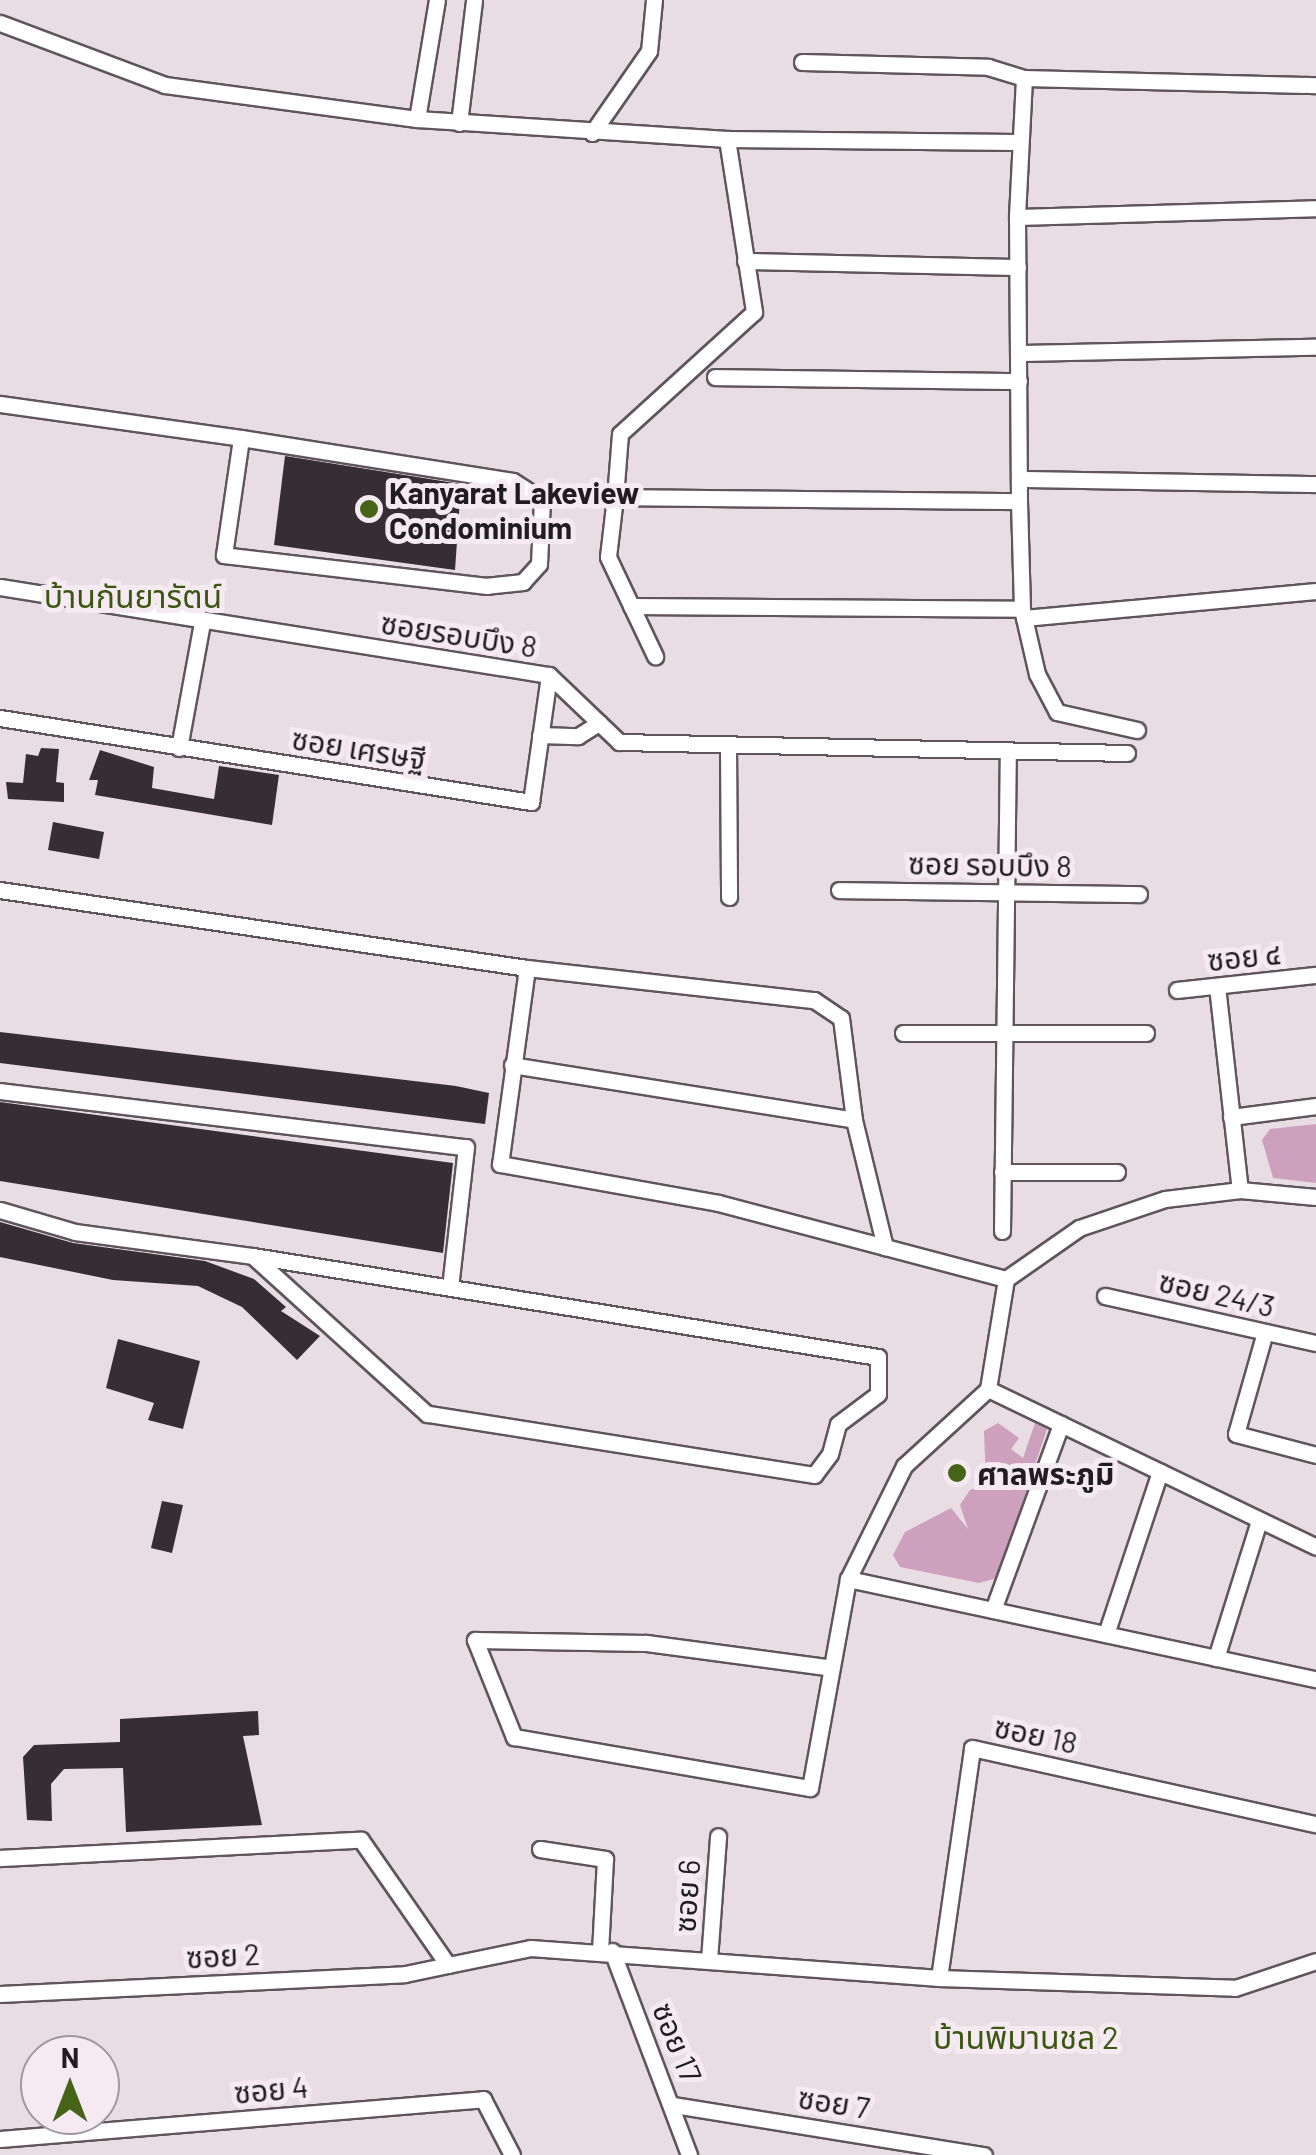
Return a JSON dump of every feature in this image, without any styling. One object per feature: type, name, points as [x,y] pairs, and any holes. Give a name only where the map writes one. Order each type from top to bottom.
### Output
[{"type":"street","points":[[418,120],[437,0]]},
{"type":"street","points":[[459,123],[474,0]]},
{"type":"street","points":[[592,133],[649,51],[654,0]]},
{"type":"street","points":[[0,24],[165,85],[418,120],[727,140],[1016,142]]},
{"type":"street","points":[[802,62],[988,66],[1024,78],[1316,85]]},
{"type":"street","points":[[1024,78],[1016,142],[1024,614],[1037,674],[1057,712],[1138,730]]},
{"type":"street","points":[[656,656],[608,558],[620,434],[754,312],[727,140]]},
{"type":"street","points":[[1017,217],[1316,208]]},
{"type":"street","points":[[746,261],[1018,267]]},
{"type":"street","points":[[1018,352],[1316,347]]},
{"type":"street","points":[[715,377],[1018,381]]},
{"type":"street","points":[[0,404],[241,438],[523,484],[542,500],[540,564],[523,582],[487,586],[224,554],[241,438]]},
{"type":"street","points":[[1020,478],[1316,484]]},
{"type":"street","points":[[614,497],[1020,502]]},
{"type":"street","name":"ซอยรอบบึง 8","points":[[0,587],[549,675],[619,742],[1127,753]]},
{"type":"street","points":[[631,606],[1024,614],[1316,591]]},
{"type":"street","points":[[179,748],[202,622]]},
{"type":"street","points":[[549,675],[540,735],[578,736],[599,723]]},
{"type":"street","name":"ซอย เศรษฐี","points":[[0,718],[531,802],[540,735]]},
{"type":"street","points":[[728,745],[729,897]]},
{"type":"street","points":[[1002,1231],[1008,750]]},
{"type":"street","points":[[0,890],[527,968],[814,1000],[841,1018],[854,1120],[885,1248]]},
{"type":"street","name":"ซอย รอบบึง 8","points":[[839,890],[1139,894]]},
{"type":"street","points":[[527,968],[500,1164],[718,1202],[1006,1278]]},
{"type":"street","name":"ซอย ๔","points":[[1177,990],[1316,975]]},
{"type":"street","points":[[1217,986],[1240,1190]]},
{"type":"street","points":[[902,1033],[1146,1033]]},
{"type":"street","points":[[512,1064],[854,1120]]},
{"type":"street","points":[[0,1090],[466,1147],[450,1287]]},
{"type":"street","points":[[1231,1117],[1316,1106]]},
{"type":"street","points":[[1002,1172],[1117,1172]]},
{"type":"street","points":[[826,1667],[645,1643],[475,1640],[514,1737],[810,1788],[826,1667],[848,1579],[904,1466],[988,1389],[1006,1278],[1079,1228],[1165,1199],[1240,1190],[1316,1197]]},
{"type":"street","points":[[0,1210],[75,1232],[253,1256],[878,1357],[878,1394],[838,1424],[830,1454],[814,1475],[427,1414],[253,1256]]},
{"type":"street","name":"ซอย 24/3","points":[[1105,1296],[1316,1344]]},
{"type":"street","points":[[1265,1332],[1236,1434],[1316,1455]]},
{"type":"street","points":[[988,1389],[1316,1548]]},
{"type":"street","points":[[993,1610],[1061,1424]]},
{"type":"street","points":[[1106,1634],[1160,1472]]},
{"type":"street","points":[[1216,1658],[1259,1521]]},
{"type":"street","points":[[848,1579],[1316,1679]]},
{"type":"street","name":"ซอย 18","points":[[938,1978],[972,1748],[1316,1824]]},
{"type":"street","name":"ซอย 6","points":[[709,1960],[718,1836]]},
{"type":"street","points":[[0,1858],[361,1840],[448,1964]]},
{"type":"street","points":[[540,1849],[605,1859],[606,1951]]},
{"type":"street","name":"ซอย 2","points":[[0,1994],[405,1974],[531,1948],[938,1978],[1235,1988],[1316,1961]]},
{"type":"street","name":"ซอย 17","points":[[606,1951],[674,2106],[689,2155]]},
{"type":"street","name":"ซอย 4","points":[[0,2140],[483,2099],[512,2155]]},
{"type":"street","name":"ซอย 7","points":[[674,2106],[984,2155]]},
{"type":"shaded area","points":[[1316,1124],[1316,1183],[1273,1178],[1262,1140],[1270,1129]]},
{"type":"shaded area","points":[[998,1423],[1019,1438],[1011,1449],[1023,1458],[1035,1423],[1047,1429],[997,1578],[979,1583],[900,1567],[893,1555],[905,1532],[951,1508],[968,1529],[960,1505],[970,1490],[986,1485],[984,1431]]},
{"type":"building","name":"Kanyarat Lakeview Condominium","points":[[285,456],[461,484],[455,570],[274,545]]},
{"type":"building","points":[[41,748],[59,749],[56,782],[64,783],[64,802],[8,799],[6,782],[23,783],[26,754],[38,756]]},
{"type":"building","points":[[100,750],[154,767],[152,788],[214,799],[219,766],[279,775],[272,825],[95,795],[98,780],[89,780]]},
{"type":"building","points":[[53,822],[104,832],[99,859],[48,850]]},
{"type":"building","points":[[0,1032],[456,1086],[489,1093],[485,1124],[0,1063]]},
{"type":"building","points":[[0,1102],[453,1163],[443,1253],[0,1181]]},
{"type":"building","points":[[0,1222],[73,1243],[205,1261],[254,1279],[286,1307],[281,1311],[320,1336],[297,1360],[242,1307],[198,1286],[113,1280],[0,1257]]},
{"type":"building","points":[[118,1339],[200,1361],[183,1429],[148,1420],[154,1403],[106,1388]]},
{"type":"building","points":[[162,1501],[183,1505],[172,1553],[151,1548]]},
{"type":"building","points":[[258,1711],[259,1735],[243,1736],[262,1825],[126,1832],[123,1768],[64,1769],[51,1784],[52,1821],[27,1820],[23,1757],[34,1745],[120,1742],[120,1719]]},
{"type":"place","name":"Kanyarat Lakeview Condominium","points":[[369,509]]},
{"type":"place","name":"ศาลพระภูมิ","points":[[957,1473]]},
{"type":"district","name":"บ้านกันยารัตน์","points":[[133,595]]},
{"type":"district","name":"บ้านพิมานชล 2","points":[[1026,2036]]}]
